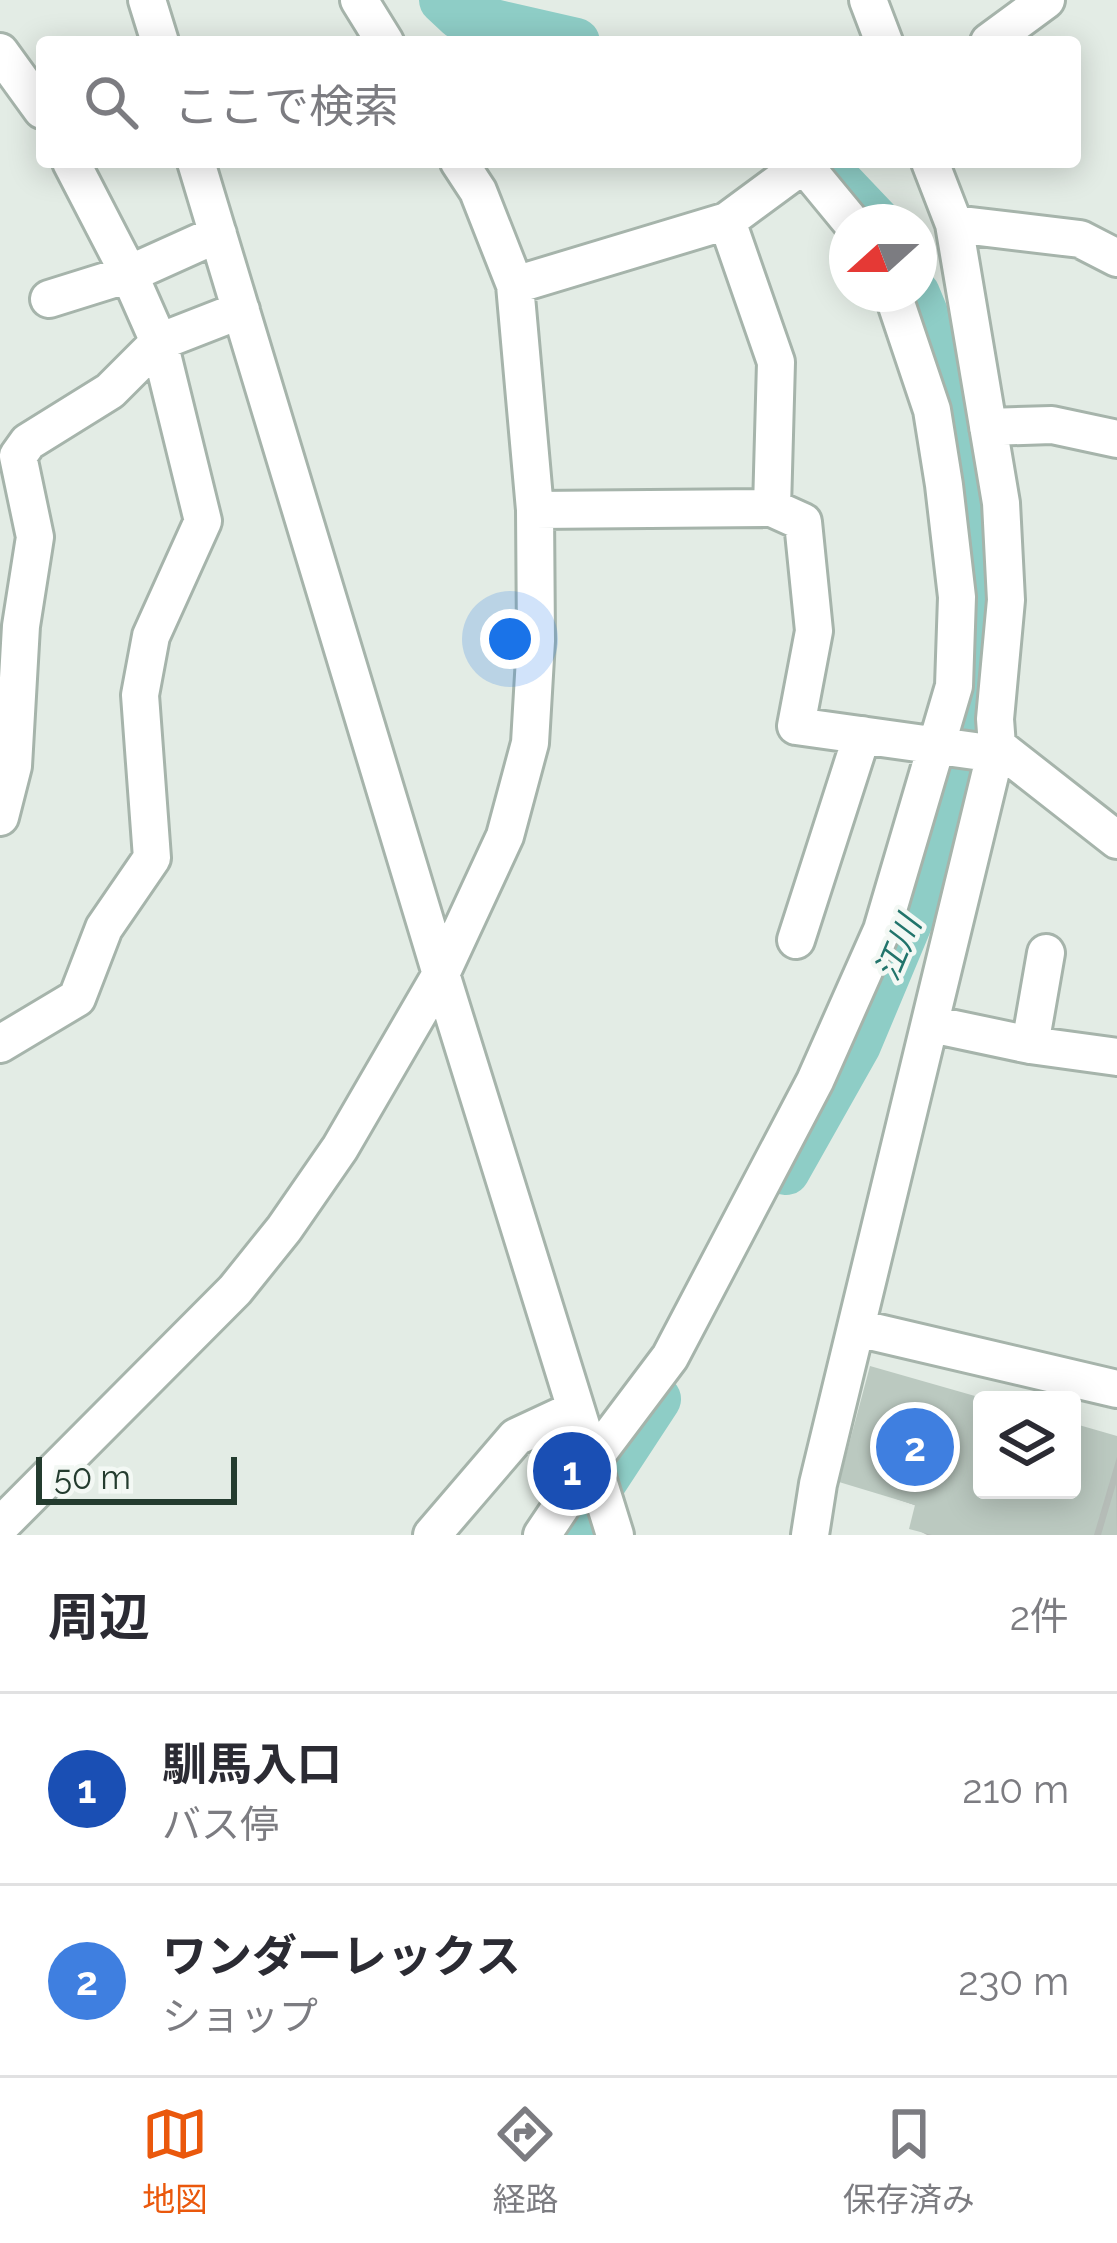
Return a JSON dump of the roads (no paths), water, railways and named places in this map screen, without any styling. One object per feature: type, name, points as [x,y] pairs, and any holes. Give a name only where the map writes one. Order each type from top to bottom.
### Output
[{"type":"street","points":[[147,0],[158,36]]},
{"type":"street","points":[[359,0],[381,36]]},
{"type":"street","points":[[868,0],[882,36]]},
{"type":"street","points":[[997,36],[1046,0]]},
{"type":"street","points":[[0,52],[36,102]]},
{"type":"street","points":[[0,1044],[77,998],[104,928],[152,859],[140,695],[151,636],[203,521],[159,342],[74,168]]},
{"type":"street","points":[[198,168],[612,1525]]},
{"type":"street","points":[[0,1526],[248,1275],[340,1148],[441,974],[505,836],[530,742],[536,641],[535,510],[515,285],[478,191],[463,168]]},
{"type":"street","points":[[515,285],[727,221],[799,168]]},
{"type":"street","points":[[810,168],[837,204]]},
{"type":"street","points":[[542,1535],[670,1357],[815,1081],[966,748],[995,719],[1006,599],[1001,502],[954,224],[932,168]]},
{"type":"street","points":[[727,221],[776,362],[772,508]]},
{"type":"street","points":[[954,224],[1079,239],[1117,258]]},
{"type":"street","points":[[49,299],[129,274],[218,234]]},
{"type":"street","points":[[0,817],[13,766],[21,626],[35,537],[18,456],[28,442],[110,392],[159,342],[241,310]]},
{"type":"street","points":[[810,1535],[818,1484],[931,1024],[966,748],[954,686],[957,597],[932,410],[899,312]]},
{"type":"street","points":[[988,427],[1052,425],[1117,439]]},
{"type":"street","points":[[535,510],[772,508],[803,522],[814,631],[796,726],[966,748],[1117,840]]},
{"type":"street","points":[[796,940],[862,735]]},
{"type":"street","points":[[1030,1045],[1046,952]]},
{"type":"street","points":[[931,1024],[1117,1057]]},
{"type":"street","points":[[857,1328],[1117,1390]]},
{"type":"street","points":[[432,1535],[516,1437],[574,1410]]},
{"type":"waterway","name":"江川","points":[[443,0],[459,15],[550,36]]},
{"type":"waterway","name":"江川","points":[[826,168],[860,204]]},
{"type":"waterway","name":"江川","points":[[786,1171],[857,1045],[924,885],[974,692],[982,624],[970,449],[948,371],[923,312]]},
{"type":"waterway","name":"江川","points":[[568,1535],[657,1399]]},
{"type":"place","name":"ワンダーレックス","points":[[915,1447]]},
{"type":"place","name":"馴馬入口","points":[[572,1471]]}]
